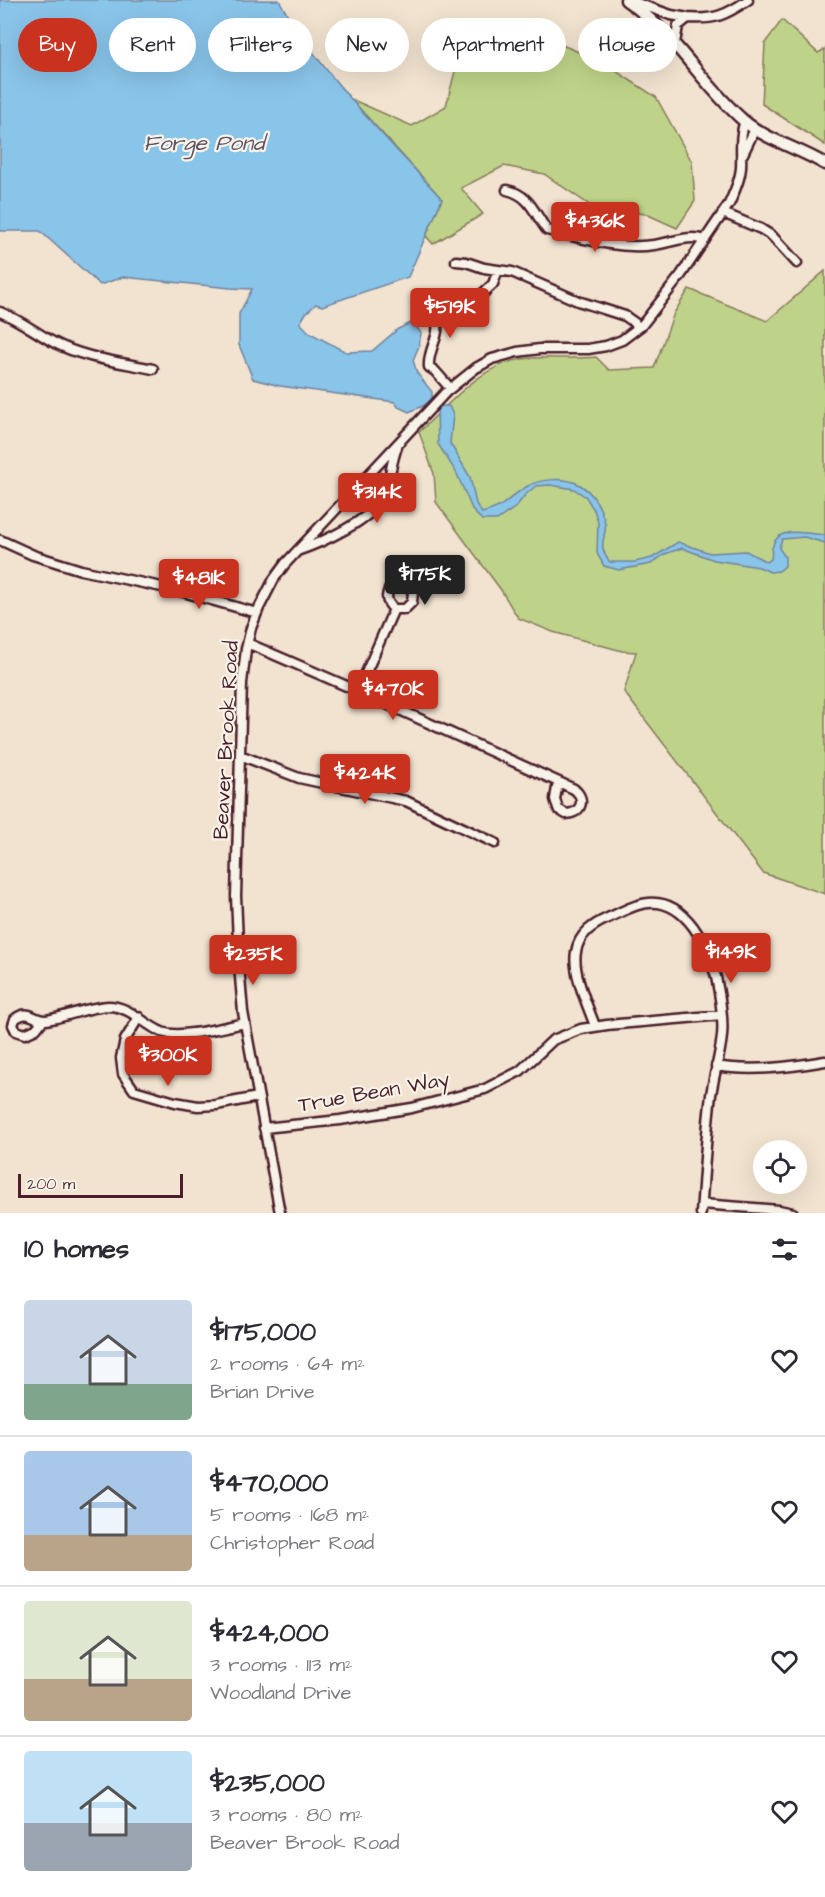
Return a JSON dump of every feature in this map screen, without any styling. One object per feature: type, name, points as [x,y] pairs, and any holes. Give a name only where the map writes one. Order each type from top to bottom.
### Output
[{"type":"main road","points":[[627,0],[649,18]]},
{"type":"main road","points":[[677,45],[721,98],[745,121],[755,129],[825,164]]},
{"type":"street","points":[[627,0],[671,15],[688,18],[713,18],[728,14],[748,0]]},
{"type":"street","points":[[677,32],[678,26],[688,18]]},
{"type":"street","name":"Beaver Brook Road","points":[[280,1213],[245,1023],[240,988],[236,920],[242,683],[247,643],[257,613],[274,579],[297,552],[424,414],[448,390],[476,368],[499,356],[527,350],[598,348],[622,340],[638,328],[658,306],[705,240],[734,193],[741,171],[741,130],[745,121]]},
{"type":"street","name":"Beaver Brook Road","points":[[741,157],[755,129]]},
{"type":"street","points":[[507,190],[518,192],[528,200],[547,230],[637,247],[690,237],[705,240]]},
{"type":"street","points":[[723,213],[772,236],[797,263]]},
{"type":"street","points":[[456,261],[466,261],[484,268],[512,272],[578,301],[625,316],[638,328]]},
{"type":"street","points":[[466,309],[493,284],[498,270]]},
{"type":"street","points":[[424,307],[434,316],[438,330],[428,360],[429,367],[435,371],[448,390]]},
{"type":"street","points":[[0,312],[16,318],[61,345],[90,357],[153,369]]},
{"type":"street","points":[[297,552],[339,533],[378,505],[399,442]]},
{"type":"street","points":[[0,540],[20,550],[63,565],[176,590],[257,613]]},
{"type":"street","points":[[358,691],[394,609]]},
{"type":"street","points":[[247,643],[558,782]]},
{"type":"street","points":[[240,756],[303,779],[406,801],[495,843]]},
{"type":"street","points":[[596,1026],[577,972],[575,959],[578,945],[584,934],[594,925],[637,905],[662,903],[674,908],[695,930],[706,950],[714,970],[722,1015],[722,1035],[711,1093],[701,1209],[784,1210],[793,1213]]},
{"type":"street","points":[[43,1020],[108,1006],[123,1008],[162,1031],[174,1034],[245,1023]]},
{"type":"street","name":"True Bean Way","points":[[264,1128],[412,1108],[485,1089],[520,1071],[553,1040],[596,1026],[722,1015]]},
{"type":"street","points":[[139,1017],[125,1040],[121,1058],[123,1074],[134,1090],[198,1106],[258,1097]]},
{"type":"street","points":[[716,1066],[758,1069],[824,1060]]},
{"type":"green space","points":[[782,20],[818,53],[825,49],[825,145],[762,104],[765,43]]},
{"type":"green space","points":[[566,47],[578,52],[578,72],[617,72],[656,97],[692,162],[695,201],[677,228],[646,214],[594,208],[544,174],[504,166],[461,188],[483,214],[433,244],[426,236],[442,199],[351,99],[412,126],[446,106],[455,72],[566,72]]},
{"type":"green space","points":[[825,271],[825,894],[763,873],[624,692],[636,652],[622,651],[553,632],[518,618],[501,590],[436,502],[434,474],[419,432],[478,378],[506,363],[531,358],[596,357],[609,370],[654,368],[674,313],[689,289],[767,321]]},
{"type":"water","name":"Forge Pond","points":[[0,0],[279,0],[290,18],[208,18],[208,72],[313,72],[313,52],[325,67],[325,72],[329,72],[442,199],[408,277],[322,306],[316,304],[306,313],[300,323],[310,333],[346,352],[372,351],[398,329],[413,322],[421,333],[413,360],[417,373],[432,392],[432,399],[409,412],[398,407],[395,402],[280,386],[253,379],[239,345],[239,314],[252,289],[123,277],[100,285],[40,231],[0,231]]},
{"type":"water","points":[[449,406],[453,415],[450,443],[470,477],[476,504],[482,513],[496,508],[532,484],[546,480],[574,482],[588,491],[600,509],[605,525],[603,549],[610,562],[635,562],[652,558],[678,542],[710,553],[746,551],[767,562],[771,559],[776,539],[781,535],[795,532],[825,535],[825,543],[804,537],[782,539],[779,548],[785,557],[785,566],[779,571],[770,572],[759,567],[714,560],[682,548],[665,554],[651,564],[619,570],[604,566],[597,553],[598,522],[594,510],[586,497],[574,489],[550,485],[536,486],[516,507],[497,520],[482,520],[473,511],[456,472],[438,444],[437,408]]}]
